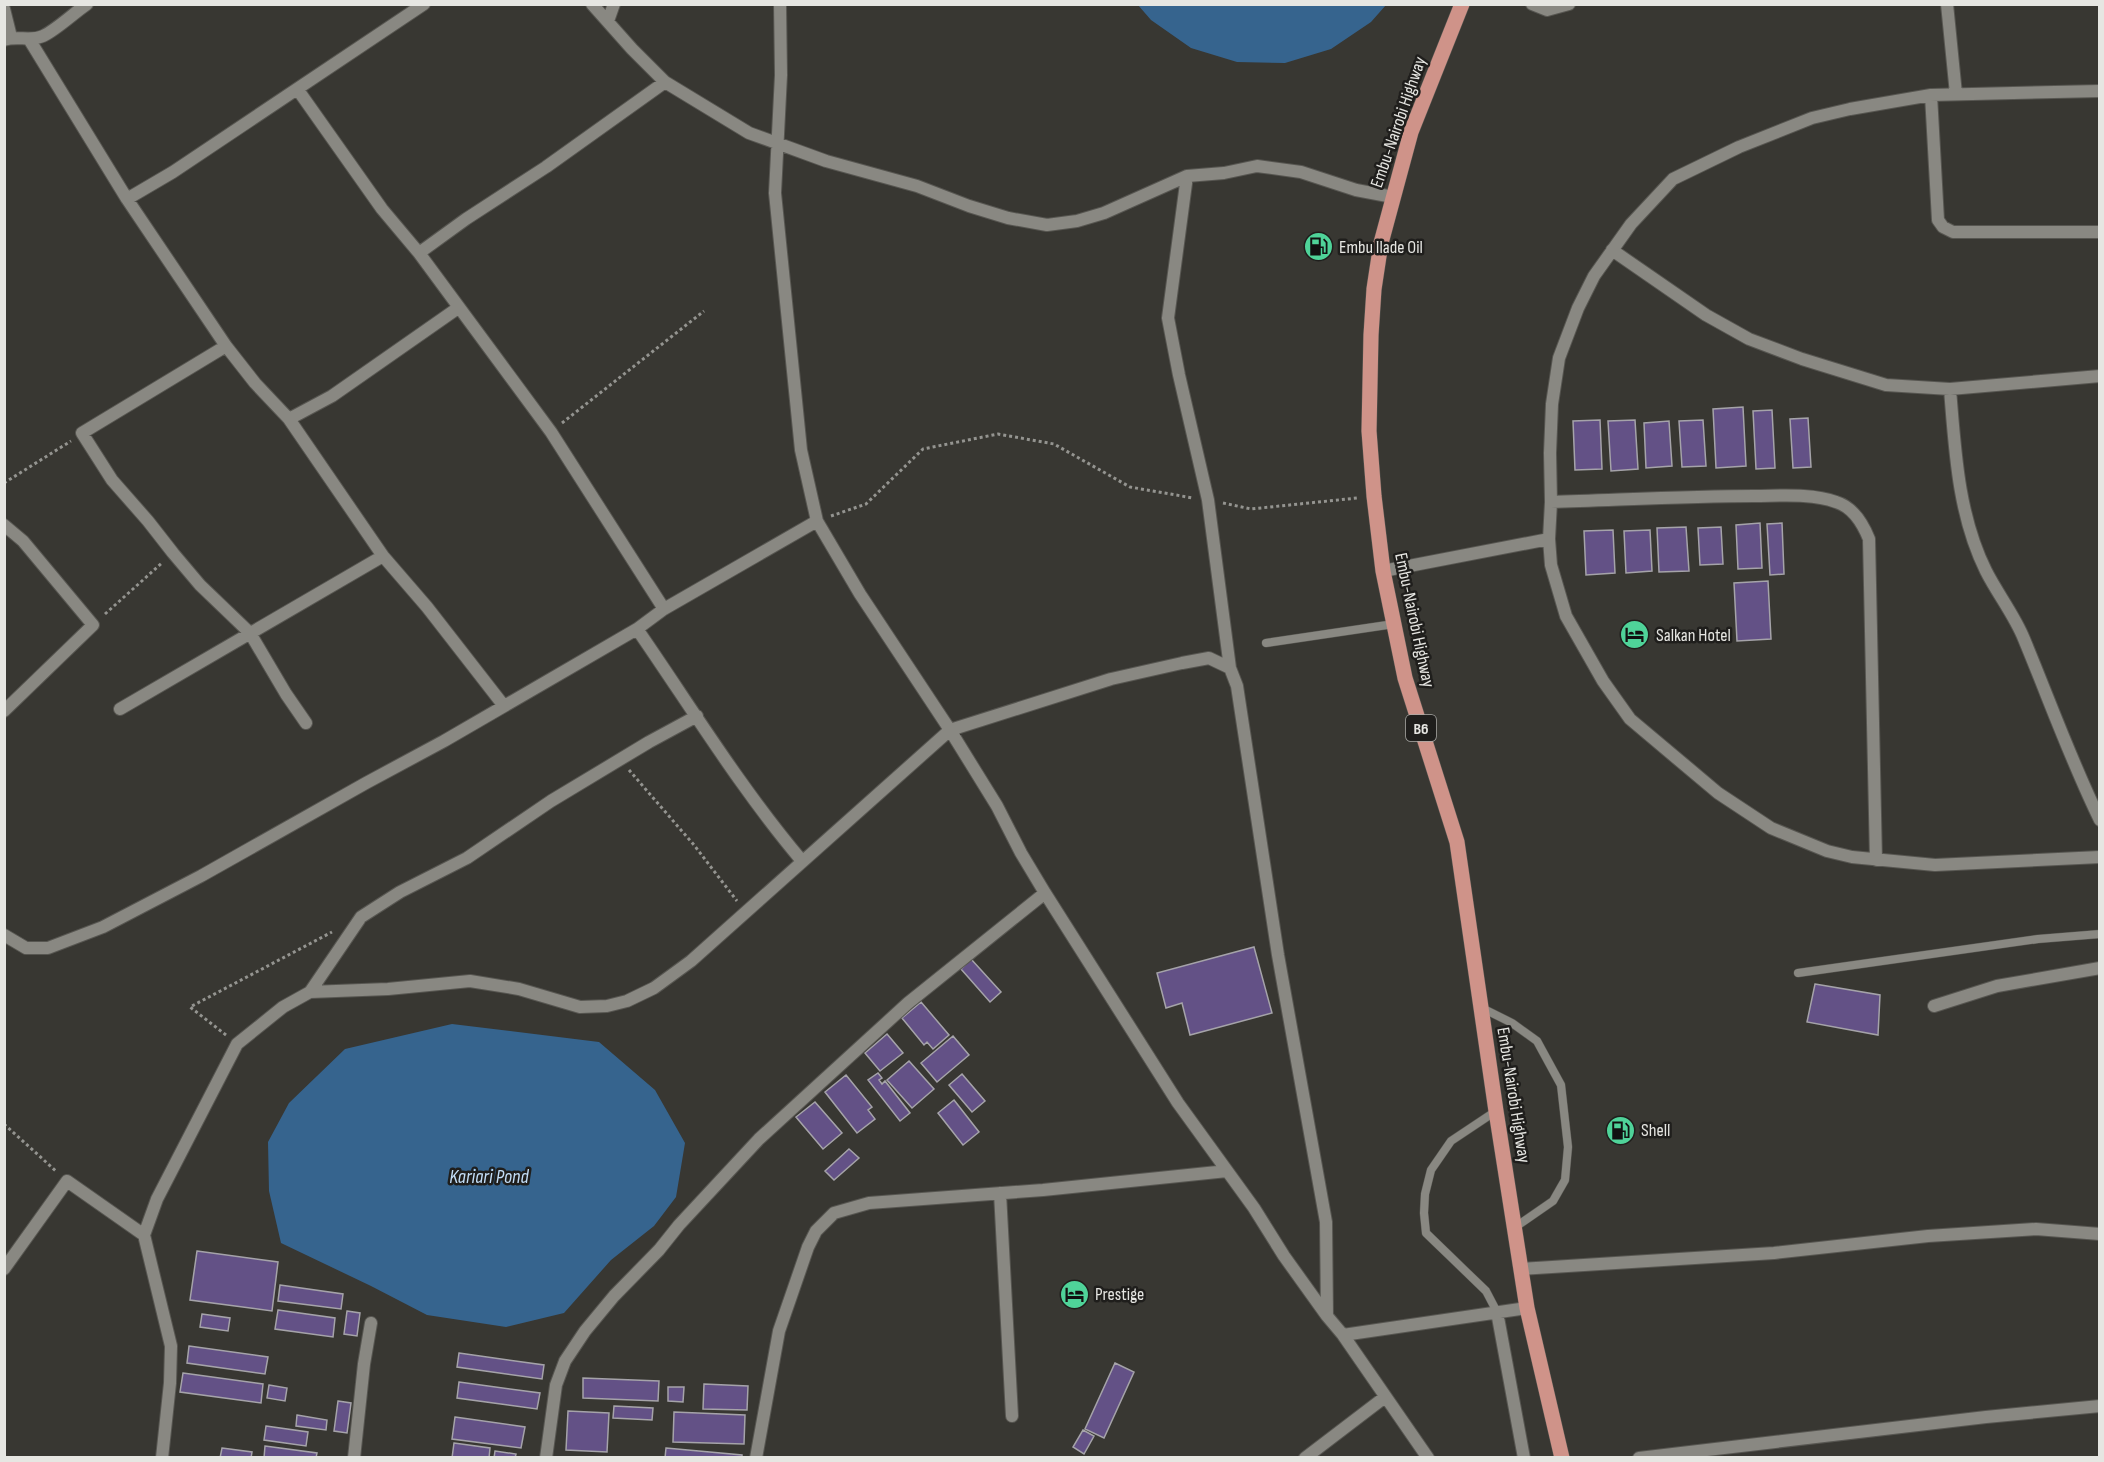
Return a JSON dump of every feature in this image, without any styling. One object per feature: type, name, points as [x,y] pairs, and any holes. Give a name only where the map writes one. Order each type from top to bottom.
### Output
[{"type":"main road","name":"Embu-Nairobi Highway","points":[[1462,4],[1411,132],[1381,243],[1374,289],[1371,335],[1369,431],[1383,571],[1405,678],[1457,842],[1527,1308],[1562,1458]]},
{"type":"street","points":[[4,9],[8,39],[29,39],[43,36],[87,4]]},
{"type":"street","points":[[127,199],[174,172],[424,4]]},
{"type":"street","points":[[592,4],[665,82],[749,133],[778,145],[917,186],[1008,218],[1047,225],[1077,222],[1104,213],[1187,176],[1224,173],[1257,166],[1301,172],[1356,190],[1393,197]]},
{"type":"street","points":[[608,21],[614,4]]},
{"type":"street","points":[[780,4],[781,75],[776,194],[781,265],[793,357],[801,450],[817,521],[860,594],[950,730],[997,806],[1045,893],[1178,1103],[1428,1458]]},
{"type":"street","points":[[1532,4],[1547,10],[1569,4]]},
{"type":"street","points":[[1947,4],[1956,94]]},
{"type":"street","points":[[29,39],[127,199],[226,346],[255,383],[289,419],[383,556],[504,706]]},
{"type":"street","points":[[419,253],[546,167],[665,82]]},
{"type":"street","points":[[298,90],[382,209],[419,253],[551,432],[663,609]]},
{"type":"street","points":[[2100,91],[1931,95],[1872,104],[1812,118],[1710,160],[1672,179],[1630,224],[1594,276],[1578,308],[1559,358],[1552,404],[1549,539],[1551,565],[1566,616],[1603,681],[1630,719],[1718,793],[1771,828],[1827,851],[1875,860],[1935,865],[2100,857]]},
{"type":"street","points":[[1931,95],[1938,220],[1943,227],[1953,232],[2100,232]]},
{"type":"street","points":[[1187,176],[1168,318],[1208,500],[1230,668],[1237,686],[1278,955],[1326,1222],[1327,1316]]},
{"type":"street","points":[[1612,250],[1706,315],[1749,339],[1886,385],[1950,388],[2100,376]]},
{"type":"street","points":[[289,419],[332,396],[458,308]]},
{"type":"street","points":[[226,346],[82,433],[112,480],[172,553],[200,585],[250,633],[306,723]]},
{"type":"street","points":[[1950,388],[1960,488],[1975,545],[1986,571],[2023,635],[2077,773],[2100,820]]},
{"type":"street","points":[[1551,501],[1803,496],[1838,502],[1853,513],[1863,525],[1869,539],[1875,860]]},
{"type":"street","points":[[4,935],[26,948],[48,948],[103,927],[201,876],[444,741],[638,629],[663,609],[817,521]]},
{"type":"street","points":[[4,525],[23,541],[93,625],[4,711]]},
{"type":"street","points":[[1383,571],[1549,539]]},
{"type":"street","points":[[120,709],[383,556]]},
{"type":"street","points":[[638,629],[773,826],[802,861]]},
{"type":"street","points":[[310,992],[387,989],[471,981],[519,989],[580,1007],[607,1006],[627,1001],[654,988],[691,961],[950,730],[1111,679],[1182,663],[1209,658],[1230,668]]},
{"type":"street","points":[[162,1458],[170,1383],[171,1346],[144,1235],[161,1191],[237,1044],[283,1007],[310,992],[361,917],[400,892],[466,858],[550,801],[697,716]]},
{"type":"street","points":[[546,1458],[556,1385],[562,1369],[585,1331],[614,1296],[659,1250],[759,1139],[908,1003],[1045,893]]},
{"type":"street","points":[[1934,1006],[1997,986],[2100,968]]},
{"type":"street","points":[[756,1458],[779,1331],[808,1246],[816,1231],[834,1213],[869,1203],[1227,1171]]},
{"type":"street","points":[[4,1269],[67,1181],[144,1235]]},
{"type":"street","points":[[1000,1193],[1012,1416]]},
{"type":"street","points":[[1521,1269],[1755,1255],[1928,1236],[2036,1229],[2100,1234]]},
{"type":"street","points":[[1343,1335],[1527,1308]]},
{"type":"street","points":[[1497,1312],[1524,1458]]},
{"type":"street","points":[[354,1458],[364,1364],[371,1323]]},
{"type":"street","points":[[1305,1458],[1385,1397]]},
{"type":"street","points":[[1639,1458],[1986,1417],[2100,1406]]},
{"type":"lane","points":[[1266,643],[1394,624]]},
{"type":"lane","points":[[1798,973],[2038,939],[2100,934]]},
{"type":"lane","points":[[1481,1008],[1512,1023],[1537,1041],[1561,1085],[1568,1147],[1564,1180],[1553,1201],[1514,1228]]},
{"type":"lane","points":[[1496,1111],[1451,1141],[1431,1170],[1425,1194],[1424,1213],[1426,1233],[1486,1291],[1497,1312]]},
{"type":"path","points":[[551,432],[704,311]]},
{"type":"path","points":[[4,483],[47,458],[82,433]]},
{"type":"path","points":[[817,521],[866,504],[923,449],[998,434],[1054,444],[1130,487],[1251,509],[1374,496]]},
{"type":"path","points":[[93,625],[172,553]]},
{"type":"path","points":[[619,760],[694,845],[746,912]]},
{"type":"path","points":[[237,1044],[190,1007],[361,917]]},
{"type":"path","points":[[4,1124],[67,1181]]},
{"type":"water","points":[[1138,5],[1386,5],[1371,22],[1331,49],[1285,63],[1237,62],[1191,48],[1151,20]]},
{"type":"water","name":"Kariari Pond","points":[[452,1024],[599,1042],[655,1090],[685,1143],[676,1197],[654,1226],[611,1260],[564,1313],[506,1327],[427,1315],[281,1243],[269,1191],[268,1142],[289,1103],[345,1049]]},
{"type":"building","points":[[1743,407],[1746,466],[1716,468],[1713,409]]},
{"type":"building","points":[[1772,410],[1775,468],[1756,469],[1753,411]]},
{"type":"building","points":[[1808,418],[1811,467],[1793,468],[1790,419]]},
{"type":"building","points":[[1600,420],[1602,469],[1575,470],[1573,421]]},
{"type":"building","points":[[1635,420],[1638,469],[1611,471],[1608,421]]},
{"type":"building","points":[[1703,420],[1706,466],[1682,467],[1679,421]]},
{"type":"building","points":[[1669,421],[1672,466],[1646,468],[1644,423]]},
{"type":"building","points":[[1760,523],[1762,568],[1738,569],[1736,525]]},
{"type":"building","points":[[1782,523],[1784,574],[1770,575],[1767,524]]},
{"type":"building","points":[[1686,527],[1689,571],[1659,572],[1657,528]]},
{"type":"building","points":[[1721,527],[1723,564],[1700,565],[1698,528]]},
{"type":"building","points":[[1613,530],[1615,573],[1586,575],[1584,531]]},
{"type":"building","points":[[1650,530],[1652,571],[1626,573],[1624,531]]},
{"type":"building","points":[[1768,581],[1771,639],[1737,641],[1734,583]]},
{"type":"building","points":[[1254,947],[1272,1013],[1190,1035],[1182,1003],[1166,1008],[1157,973]]},
{"type":"building","points":[[971,959],[1001,992],[990,1002],[961,969]]},
{"type":"building","points":[[1815,984],[1880,995],[1878,1035],[1807,1022]]},
{"type":"building","points":[[921,1002],[949,1035],[933,1049],[927,1042],[924,1045],[902,1018]]},
{"type":"building","points":[[887,1034],[903,1053],[880,1071],[865,1053]]},
{"type":"building","points":[[953,1036],[969,1055],[937,1082],[921,1063]]},
{"type":"building","points":[[909,1061],[934,1089],[912,1108],[887,1080]]},
{"type":"building","points":[[878,1073],[882,1078],[879,1080],[882,1084],[885,1081],[910,1113],[900,1121],[868,1080]]},
{"type":"building","points":[[962,1074],[985,1101],[972,1112],[949,1085]]},
{"type":"building","points":[[846,1075],[872,1107],[868,1110],[875,1119],[857,1133],[825,1092]]},
{"type":"building","points":[[954,1100],[979,1132],[963,1145],[938,1113]]},
{"type":"building","points":[[815,1102],[842,1133],[823,1149],[796,1117]]},
{"type":"building","points":[[849,1149],[859,1158],[834,1180],[825,1171]]},
{"type":"building","points":[[197,1251],[278,1262],[272,1311],[190,1300]]},
{"type":"building","points":[[280,1285],[343,1294],[341,1309],[278,1301]]},
{"type":"building","points":[[278,1310],[335,1318],[333,1337],[275,1329]]},
{"type":"building","points":[[347,1311],[360,1313],[357,1336],[344,1334]]},
{"type":"building","points":[[202,1314],[230,1318],[228,1331],[200,1327]]},
{"type":"building","points":[[189,1346],[268,1357],[265,1374],[187,1363]]},
{"type":"building","points":[[459,1353],[544,1365],[542,1379],[457,1367]]},
{"type":"building","points":[[1115,1363],[1134,1372],[1104,1438],[1085,1429]]},
{"type":"building","points":[[183,1373],[263,1384],[261,1403],[180,1392]]},
{"type":"building","points":[[583,1378],[659,1381],[658,1401],[583,1398]]},
{"type":"building","points":[[459,1382],[540,1393],[537,1409],[457,1398]]},
{"type":"building","points":[[704,1384],[748,1386],[747,1410],[703,1409]]},
{"type":"building","points":[[269,1385],[287,1388],[285,1401],[267,1398]]},
{"type":"building","points":[[668,1387],[684,1387],[683,1402],[668,1401]]},
{"type":"building","points":[[338,1401],[351,1403],[347,1433],[334,1431]]},
{"type":"building","points":[[614,1406],[653,1408],[652,1420],[613,1418]]},
{"type":"building","points":[[568,1411],[609,1413],[607,1452],[566,1450]]},
{"type":"building","points":[[674,1412],[745,1415],[744,1444],[673,1442]]},
{"type":"building","points":[[297,1415],[327,1420],[326,1430],[296,1426]]},
{"type":"building","points":[[455,1417],[525,1427],[521,1448],[452,1439]]},
{"type":"building","points":[[266,1426],[308,1432],[306,1446],[264,1440]]},
{"type":"building","points":[[1083,1430],[1094,1436],[1084,1454],[1073,1447]]},
{"type":"building","points":[[454,1443],[490,1448],[489,1458],[452,1458]]},
{"type":"building","points":[[265,1446],[317,1453],[316,1458],[264,1458]]},
{"type":"building","points":[[222,1448],[252,1452],[251,1458],[220,1458]]},
{"type":"building","points":[[666,1448],[742,1455],[742,1458],[665,1458]]},
{"type":"building","points":[[495,1451],[516,1454],[515,1458],[494,1458]]},
{"type":"place","name":"Embu Ilade Oil","points":[[1318,247]]},
{"type":"place","name":"Salkan Hotel","points":[[1635,635]]},
{"type":"place","name":"Shell","points":[[1620,1130]]},
{"type":"place","name":"Prestige","points":[[1074,1294]]}]
